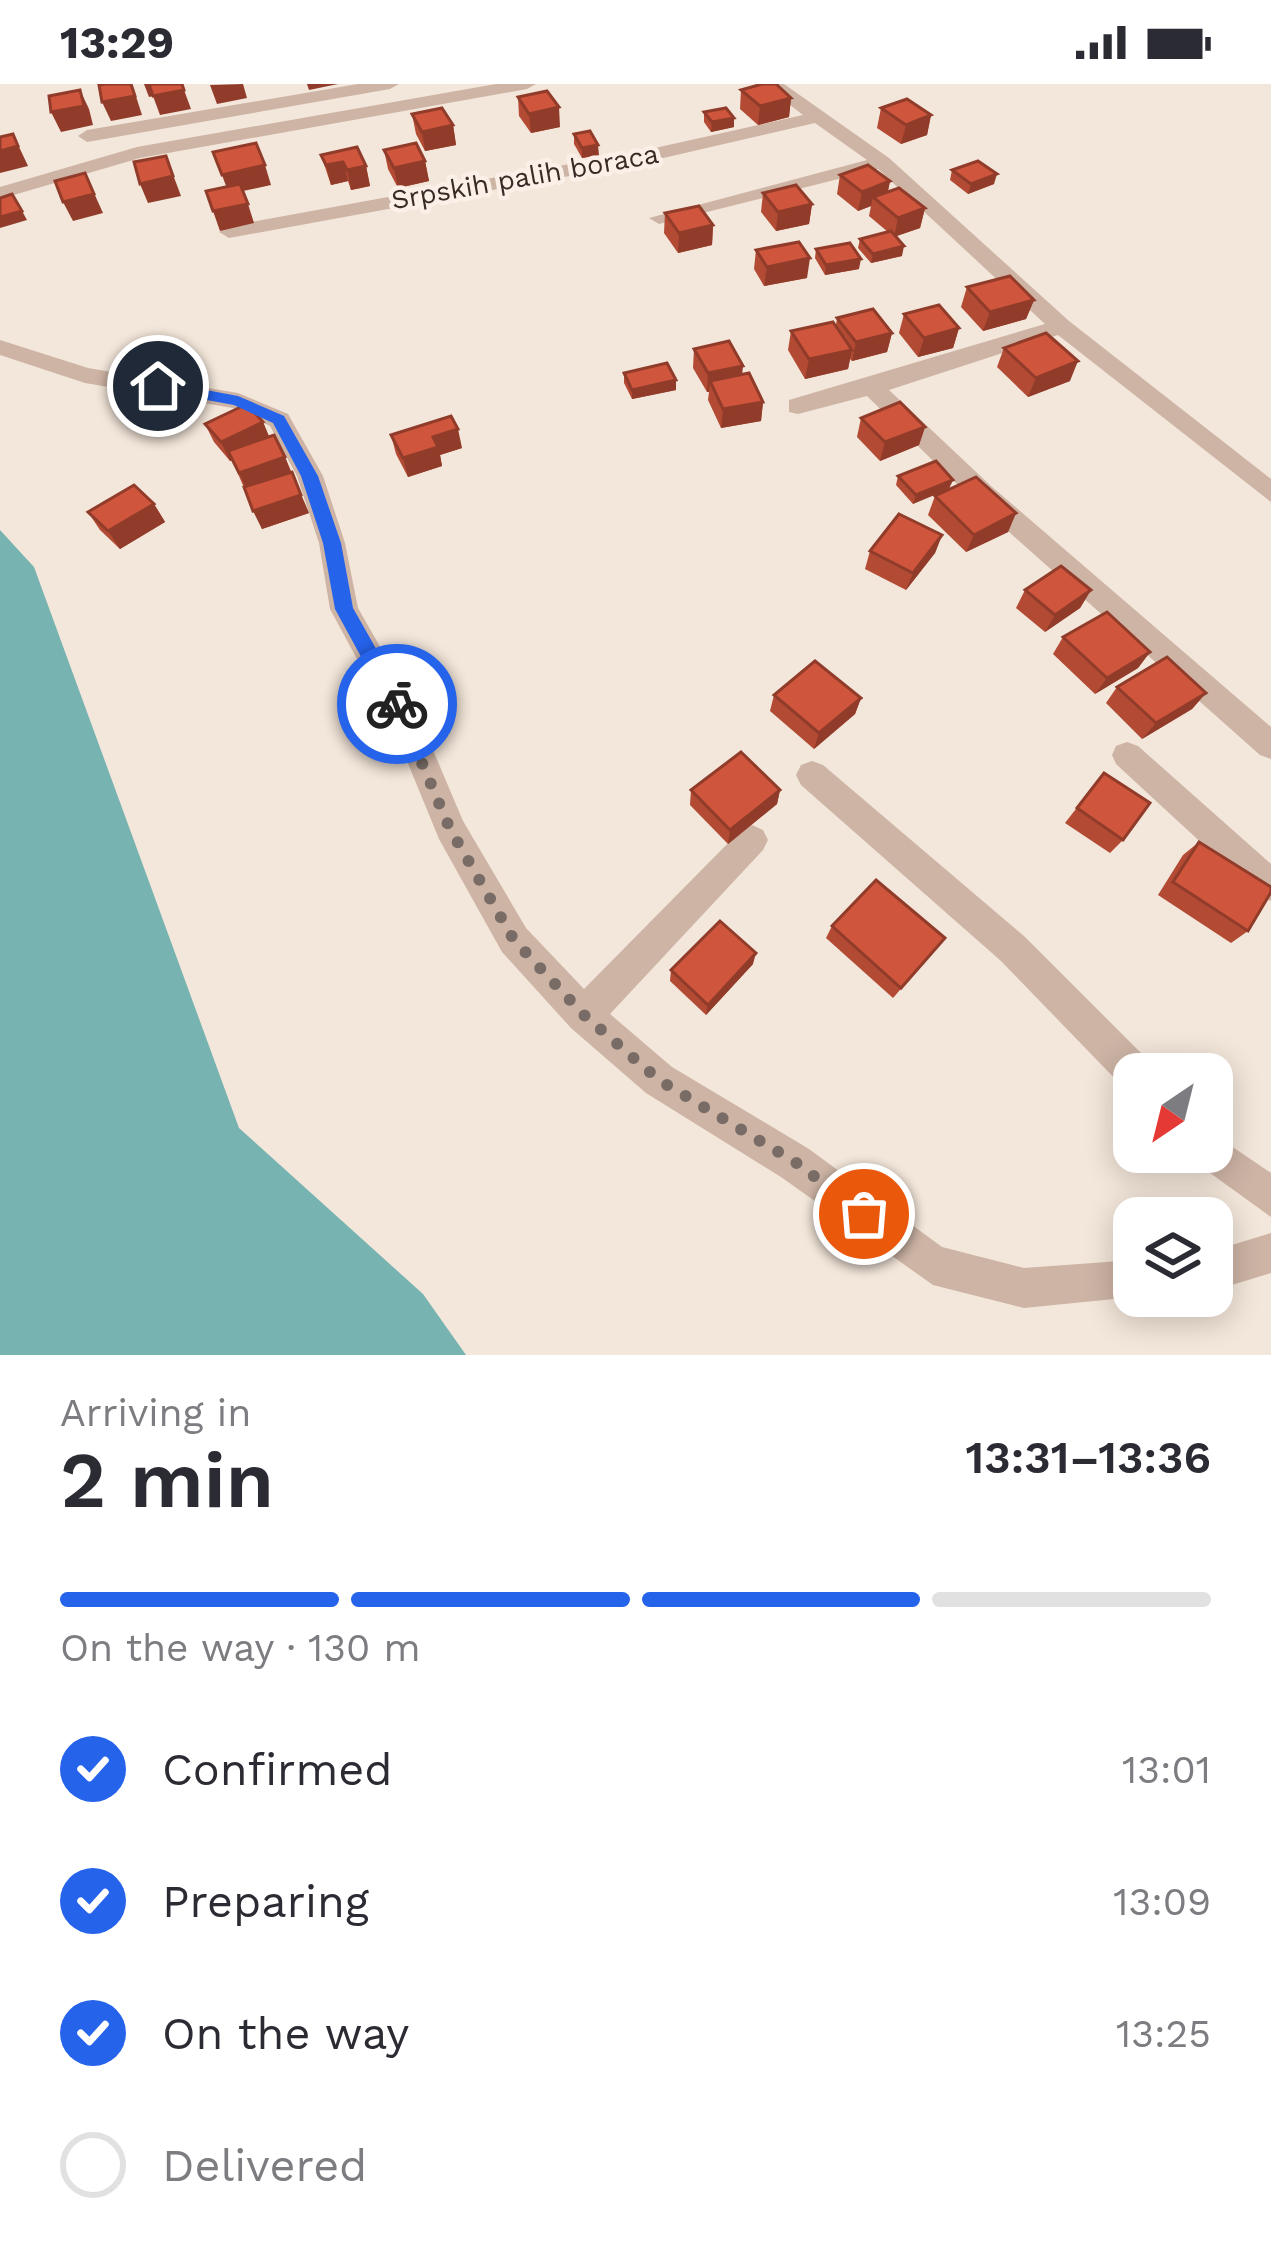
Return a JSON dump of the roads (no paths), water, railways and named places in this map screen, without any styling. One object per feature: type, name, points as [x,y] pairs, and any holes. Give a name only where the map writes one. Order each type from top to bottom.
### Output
[{"type":"street","points":[[87,136],[390,84]]},
{"type":"street","points":[[0,193],[137,153],[527,84]]},
{"type":"street","points":[[772,84],[882,162],[1061,326],[1271,493]]},
{"type":"street","name":"Srpskih palih boraca","points":[[229,232],[646,156],[819,116]]},
{"type":"street","name":"Srpskih palih boraca","points":[[658,218],[882,162]]},
{"type":"street","points":[[798,406],[1061,326]]},
{"type":"street","points":[[0,347],[85,375],[238,401],[279,420],[310,476],[332,543],[344,609],[405,719],[450,829],[514,940],[584,1015],[659,1080],[795,1162],[933,1265],[1024,1288],[1113,1282]]},
{"type":"street","points":[[872,387],[982,493],[1271,746]]},
{"type":"street","points":[[1127,755],[1271,885]]},
{"type":"street","points":[[812,775],[1013,949],[1115,1053]]},
{"type":"street","points":[[584,1015],[752,841]]},
{"type":"street","points":[[1233,1167],[1271,1197]]},
{"type":"street","points":[[1233,1264],[1271,1253]]},
{"type":"water","points":[[0,530],[34,567],[239,1128],[423,1294],[466,1355],[0,1355]]}]
